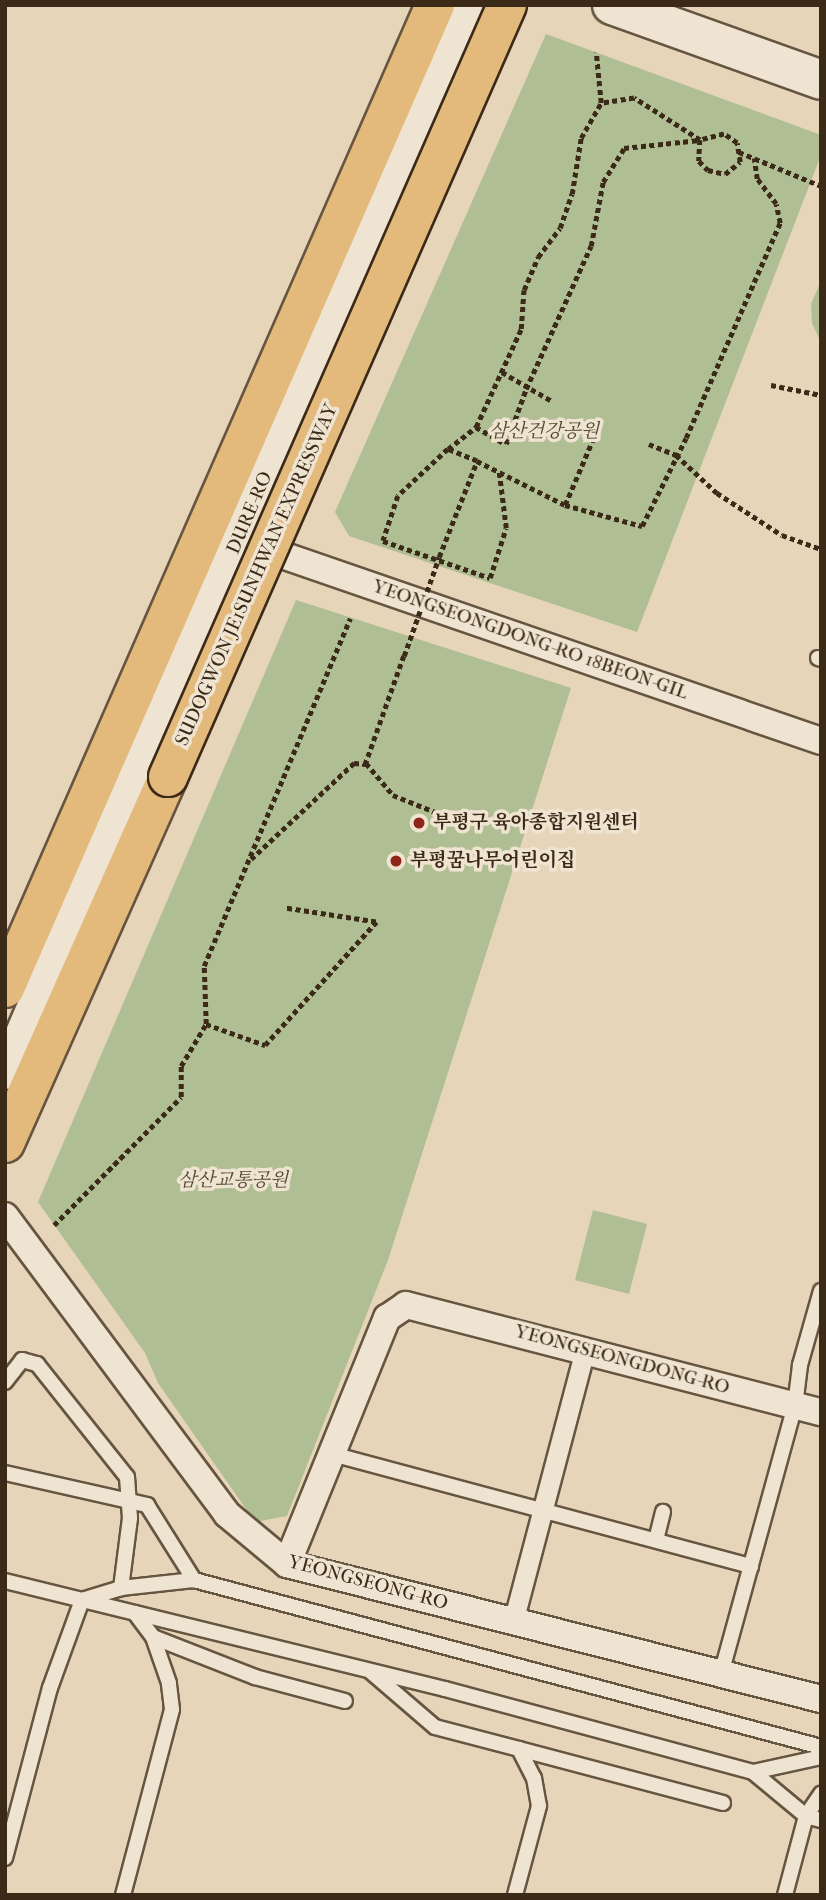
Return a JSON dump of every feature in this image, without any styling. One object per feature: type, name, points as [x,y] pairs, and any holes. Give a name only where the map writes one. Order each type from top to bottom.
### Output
[{"type":"highway","points":[[5,988],[435,5]]},
{"type":"highway","name":"SUDOGWON JE1SUNHWAN EXPRESSWAY","points":[[5,1143],[507,5]]},
{"type":"main road","points":[[612,5],[821,80]]},
{"type":"street","name":"DURE-RO","points":[[5,1072],[239,540],[466,5]]},
{"type":"street","name":"YEONGSEONGDONG-RO 18BEON-GIL","points":[[239,540],[821,741]]},
{"type":"street","name":"YEONGSEONG-RO","points":[[5,1216],[227,1514],[287,1564],[821,1699]]},
{"type":"street","name":"YEONGSEONGDONG-RO","points":[[332,1454],[387,1318],[406,1305],[424,1307],[821,1412]]},
{"type":"street","points":[[513,1622],[585,1350]]},
{"type":"street","points":[[287,1564],[332,1454]]},
{"type":"lane","points":[[721,1674],[795,1406],[800,1365],[821,1290]]},
{"type":"lane","points":[[5,1382],[22,1360],[37,1364],[127,1477],[129,1498],[121,1588]]},
{"type":"lane","points":[[332,1454],[751,1566]]},
{"type":"lane","points":[[5,1473],[129,1498],[147,1505],[194,1580]]},
{"type":"lane","points":[[656,1540],[663,1512]]},
{"type":"lane","points":[[82,1600],[121,1588],[194,1580],[821,1747]]},
{"type":"lane","points":[[5,1581],[368,1670],[753,1772],[806,1816],[821,1820]]},
{"type":"lane","points":[[5,1858],[50,1688],[82,1600]]},
{"type":"lane","points":[[123,1895],[172,1709],[169,1683],[153,1637],[135,1613]]},
{"type":"lane","points":[[153,1637],[255,1677],[345,1701]]},
{"type":"lane","points":[[368,1670],[435,1727],[723,1803]]},
{"type":"lane","points":[[515,1895],[539,1807],[534,1778],[519,1749]]},
{"type":"lane","points":[[753,1772],[821,1757]]},
{"type":"lane","points":[[785,1895],[806,1816],[821,1794]]},
{"type":"path","points":[[499,472],[506,528],[490,578],[383,541],[398,496],[476,427],[522,329],[524,290],[538,257],[560,228],[572,194],[581,138],[601,103],[596,52]]},
{"type":"path","points":[[601,103],[634,98],[700,140]]},
{"type":"path","points":[[476,427],[506,444],[526,389],[592,246],[603,183],[624,148],[700,140],[724,134],[737,142],[740,162],[724,174],[708,170],[699,161],[700,140]]},
{"type":"path","points":[[738,152],[820,186]]},
{"type":"path","points":[[448,449],[565,505],[642,526],[780,223],[776,204],[757,179],[754,158]]},
{"type":"path","points":[[502,372],[526,389],[552,401]]},
{"type":"path","points":[[771,385],[821,395]]},
{"type":"path","points":[[565,505],[594,437]]},
{"type":"path","points":[[649,444],[676,455],[738,507],[782,535],[821,549]]},
{"type":"path","points":[[366,764],[439,557],[477,461]]},
{"type":"path","points":[[54,1224],[181,1097],[181,1066],[206,1024],[204,966],[350,618]]},
{"type":"path","points":[[249,861],[354,762],[366,764],[393,795],[460,822]]},
{"type":"path","points":[[206,1024],[265,1045],[376,922],[285,908]]},
{"type":"green space","name":"삼산건강공원","points":[[546,34],[821,135],[821,155],[637,632],[349,536],[335,512]]},
{"type":"green space","points":[[821,281],[821,343],[812,323],[811,304]]},
{"type":"green space","name":"삼산교통공원","points":[[296,600],[571,688],[388,1260],[287,1516],[255,1522],[158,1383],[145,1353],[38,1202]]},
{"type":"green space","points":[[593,1210],[647,1224],[629,1294],[575,1280]]},
{"type":"place","name":"부평구 육아종합지원센터","points":[[419,823]]},
{"type":"place","name":"부평꿈나무어린이집","points":[[396,861]]}]
